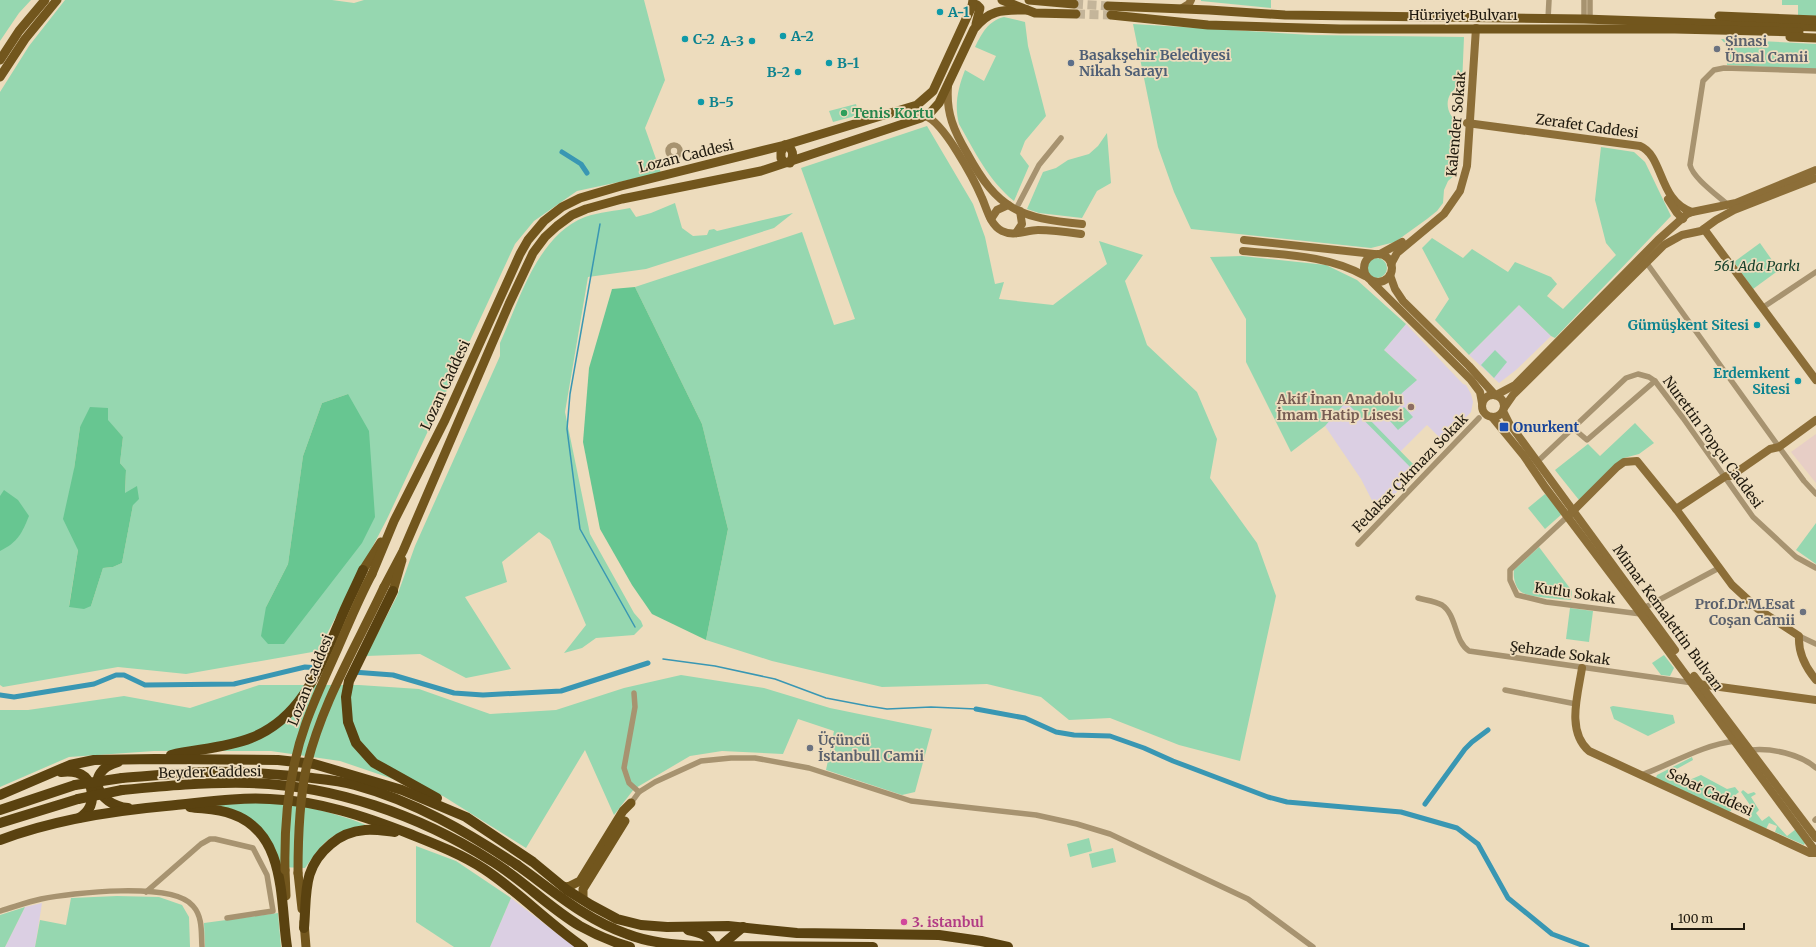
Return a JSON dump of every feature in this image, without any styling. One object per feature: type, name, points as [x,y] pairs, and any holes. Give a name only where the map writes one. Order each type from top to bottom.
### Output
[{"type":"highway","points":[[155,758],[236,742],[258,735],[280,720],[299,702],[310,687],[368,572]]},
{"type":"highway","points":[[389,589],[351,675],[346,697],[350,730],[356,743],[368,758],[378,767],[444,802],[453,811]]},
{"type":"highway","points":[[0,795],[70,765],[94,760],[155,758],[278,760],[314,764],[402,790],[453,811],[502,840],[533,862],[562,886],[583,900],[617,919],[641,925],[667,927],[701,933],[712,943],[713,947]]},
{"type":"highway","points":[[127,759],[105,768],[99,774],[98,786],[101,795],[109,802],[117,806],[136,808]]},
{"type":"highway","points":[[51,773],[74,772],[85,776],[88,780],[92,794],[92,801],[89,811],[79,818]]},
{"type":"highway","name":"Beyder Caddesi","points":[[0,810],[75,785],[122,778],[207,772],[262,773],[354,784],[392,797],[430,814],[472,836],[518,865],[587,915],[614,929],[646,940],[700,946],[873,947]]},
{"type":"highway","name":"Beyder Caddesi","points":[[0,823],[78,798],[122,790],[184,784],[250,783],[298,788],[343,796],[422,823],[468,846],[513,875],[579,925],[614,942],[630,947]]},
{"type":"highway","points":[[0,840],[37,827],[136,808],[243,798],[294,800],[353,812],[458,855],[484,869],[553,926],[583,947]]},
{"type":"highway","points":[[176,805],[219,810],[234,814],[247,822],[260,834],[274,856],[279,873],[287,947]]},
{"type":"highway","points":[[304,928],[306,889],[310,871],[316,859],[324,850],[346,835],[364,830],[405,832]]},
{"type":"highway","points":[[667,927],[713,926],[743,927],[797,933],[939,936],[981,941],[1008,947]]},
{"type":"highway","points":[[723,947],[724,943],[743,927]]},
{"type":"main road","points":[[0,60],[23,26],[45,0]]},
{"type":"main road","points":[[0,77],[25,39],[57,0]]},
{"type":"main road","points":[[1002,0],[1035,13],[1076,14]]},
{"type":"main road","points":[[1029,0],[1074,4]]},
{"type":"main road","points":[[925,116],[939,103],[974,29],[980,10],[977,5],[972,3]]},
{"type":"main road","name":"Lozan Caddesi","points":[[287,947],[285,870],[286,827],[289,793],[301,739],[368,572],[445,420],[520,254],[528,240],[544,221],[562,207],[580,198],[621,186],[785,145],[923,102],[933,91],[972,3]]},
{"type":"main road","name":"Hürriyet Bulvarı","points":[[1108,6],[1206,10],[1285,16],[1587,20],[1652,26],[1718,22],[1816,26]]},
{"type":"main road","points":[[974,29],[985,17],[996,11],[1027,10]]},
{"type":"main road","points":[[1206,10],[1217,12],[1220,18],[1216,24],[1208,25]]},
{"type":"main road","name":"Hürriyet Bulvarı","points":[[1111,16],[1208,25],[1340,29],[1652,26],[1816,32]]},
{"type":"main road","points":[[1652,26],[1680,17],[1708,16],[1816,20]]},
{"type":"main road","points":[[1652,26],[1710,35],[1816,38]]},
{"type":"main road","name":"Lozan Caddesi","points":[[306,947],[298,873],[299,817],[305,777],[318,730],[340,677],[389,589],[403,551],[506,311],[530,260],[545,237],[557,226],[586,209],[622,199],[740,176],[790,163],[925,116]]},
{"type":"main road","points":[[785,145],[781,152],[781,158],[784,162],[790,163]]},
{"type":"main road","points":[[562,886],[568,887],[580,882],[623,811],[631,803]]},
{"type":"main road","points":[[583,900],[583,889],[630,811],[631,803]]},
{"type":"street","points":[[1181,9],[1189,4],[1191,0]]},
{"type":"street","points":[[1196,0],[1199,7],[1206,10]]},
{"type":"street","points":[[1548,19],[1549,0]]},
{"type":"street","points":[[1584,0],[1587,20]]},
{"type":"street","points":[[1587,20],[1590,0]]},
{"type":"street","name":"Kalender Sokak","points":[[1391,264],[1397,253],[1436,222],[1450,208],[1458,196],[1468,166],[1475,28]]},
{"type":"street","points":[[1728,204],[1697,176],[1690,165],[1703,81],[1710,73],[1724,68],[1816,71]]},
{"type":"street","points":[[948,86],[948,112],[955,131],[988,187],[1008,205],[1042,220],[1082,224]]},
{"type":"street","points":[[925,116],[937,123],[949,140],[977,188],[991,219],[1004,232],[1016,233],[1038,230],[1081,234]]},
{"type":"street","name":"Kalender Sokak","points":[[1377,254],[1398,246],[1444,208],[1450,200],[1458,186],[1463,168],[1469,126]]},
{"type":"street","name":"Zerafet Caddesi","points":[[1469,126],[1635,145],[1644,148],[1648,151],[1672,198],[1684,209],[1695,211]]},
{"type":"street","points":[[1016,233],[1022,224],[1018,210],[1039,164],[1061,138]]},
{"type":"street","name":"Zerafet Caddesi","points":[[1588,140],[1638,150],[1644,153],[1670,203],[1683,219]]},
{"type":"street","points":[[1816,170],[1728,204],[1695,211],[1683,219],[1658,240],[1515,385],[1496,395],[1487,396],[1482,405],[1479,418],[1498,416],[1513,395],[1646,262],[1669,242],[1707,227],[1734,210],[1816,178]]},
{"type":"street","points":[[991,219],[996,210],[1008,205]]},
{"type":"street","points":[[1695,211],[1704,214],[1706,217],[1707,227],[1762,308],[1816,380]]},
{"type":"street","points":[[1683,219],[1686,229],[1692,233]]},
{"type":"street","points":[[1244,240],[1377,254],[1387,257],[1391,264],[1390,275],[1395,289],[1403,300],[1503,401],[1509,423],[1537,462],[1570,513]]},
{"type":"street","points":[[1243,251],[1318,259],[1348,267],[1365,276],[1471,380],[1480,392],[1485,413],[1490,416],[1570,513],[1739,740],[1816,853]]},
{"type":"street","points":[[1365,276],[1363,270],[1364,263],[1368,258],[1377,254]]},
{"type":"street","points":[[1646,262],[1779,447],[1804,481],[1816,494]]},
{"type":"street","points":[[1762,308],[1816,272]]},
{"type":"street","points":[[1372,282],[1384,282],[1390,275]]},
{"type":"street","name":"Nurettin Topçu Caddesi","points":[[1537,462],[1626,378],[1638,374],[1649,377],[1655,382],[1726,476],[1758,522],[1796,557],[1816,568]]},
{"type":"street","points":[[1573,428],[1587,440],[1655,382]]},
{"type":"street","name":"Fedakar Çıkmazı Sokak","points":[[1358,544],[1479,418]]},
{"type":"street","points":[[1676,509],[1726,476],[1731,476],[1770,449],[1779,447],[1816,420]]},
{"type":"street","points":[[1570,513],[1617,467],[1624,462],[1632,460],[1637,461],[1676,509],[1732,585],[1758,609],[1799,636],[1816,644]]},
{"type":"street","name":"Kutlu Sokak","points":[[1570,513],[1510,570],[1510,580],[1517,595],[1546,602],[1643,611]]},
{"type":"street","points":[[1643,611],[1718,568]]},
{"type":"street","name":"Şehzade Sokak","points":[[1418,598],[1443,606],[1448,612],[1461,643],[1469,651],[1697,684]]},
{"type":"street","points":[[1799,636],[1798,645],[1816,680]]},
{"type":"street","points":[[1505,690],[1576,704],[1582,668]]},
{"type":"street","points":[[1697,684],[1816,700]]},
{"type":"street","points":[[634,693],[634,707],[624,768],[625,776],[629,783],[639,792]]},
{"type":"street","name":"Sebat Caddesi","points":[[1576,704],[1575,717],[1579,738],[1586,748],[1593,753],[1810,853],[1816,853]]},
{"type":"street","points":[[1641,775],[1689,754],[1726,742],[1739,740],[1751,750],[1816,838]]},
{"type":"street","points":[[1751,750],[1771,750],[1802,760],[1816,768]]},
{"type":"street","points":[[631,803],[639,792],[655,782],[701,761],[730,758],[754,758],[809,768],[911,801],[1036,815],[1078,824],[1110,834],[1248,899],[1310,946]]},
{"type":"street","points":[[146,892],[201,844],[210,839],[253,848],[267,875],[273,912],[227,918]]},
{"type":"street","points":[[0,911],[40,899],[97,891],[167,894],[189,902],[198,913],[202,947]]},
{"type":"shaded area","points":[[1519,305],[1551,336],[1516,370],[1499,383],[1469,355]]},
{"type":"shaded area","points":[[1406,324],[1463,384],[1466,385],[1473,402],[1471,412],[1443,441],[1427,425],[1398,454],[1414,471],[1379,514],[1361,479],[1325,426],[1345,401],[1417,380],[1384,350]]},
{"type":"shaded area","points":[[1816,434],[1816,483],[1791,452]]},
{"type":"shaded area","points":[[511,898],[559,935],[578,947],[490,947]]},
{"type":"shaded area","points":[[42,903],[35,947],[5,947],[25,907]]},
{"type":"green space","points":[[0,0],[31,0],[19,13],[0,41]]},
{"type":"green space","points":[[65,0],[332,0],[354,3],[364,0],[644,0],[665,80],[645,128],[661,173],[577,191],[534,221],[515,244],[387,519],[318,651],[186,674],[118,667],[3,687],[0,685],[0,92],[29,46]],"holes":[[[348,394],[268,644],[266,607],[288,564],[303,456],[322,403]],[[108,408],[107,420],[123,437],[120,463],[126,470],[125,494],[133,505],[122,563],[113,567],[103,568],[91,606],[69,606],[78,550],[74,469],[80,427]]]},
{"type":"green space","points":[[1271,0],[1271,8],[1201,1]]},
{"type":"green space","points":[[1782,0],[1816,0],[1816,17],[1798,16],[1798,5],[1782,5]]},
{"type":"green space","points":[[1004,17],[1025,22],[1028,46],[1046,116],[1025,141],[1020,154],[1029,166],[1014,201],[997,184],[983,166],[959,124],[957,110],[960,83],[965,70],[984,81],[996,56],[975,47],[986,28],[994,21]]},
{"type":"green space","points":[[1133,24],[1311,35],[1464,37],[1462,85],[1451,93],[1448,104],[1448,110],[1451,115],[1461,124],[1459,165],[1457,173],[1448,181],[1444,190],[1443,203],[1437,211],[1395,242],[1371,248],[1191,229],[1174,192],[1158,147]]},
{"type":"green space","points":[[1721,39],[1816,44],[1816,69],[1727,65],[1729,48]]},
{"type":"green space","name":"Tenis Kortu","points":[[856,104],[859,115],[833,122],[829,111]]},
{"type":"green space","points":[[927,126],[973,204],[985,237],[995,284],[1004,282],[999,299],[1053,305],[1107,264],[1099,241],[1143,255],[1125,281],[1147,345],[1197,392],[1217,439],[1210,478],[1257,543],[1276,596],[1240,761],[1179,745],[1110,718],[1069,720],[1041,697],[987,684],[882,687],[772,661],[706,640],[728,529],[702,424],[635,287],[802,232],[834,325],[855,319],[801,168]]},
{"type":"green space","points":[[1107,133],[1111,183],[1097,191],[1082,218],[1039,213],[1027,209],[1043,172],[1056,168],[1068,160],[1089,154],[1098,146]]},
{"type":"green space","points":[[1601,147],[1634,152],[1645,162],[1671,216],[1555,338],[1551,336],[1519,305],[1469,355],[1435,320],[1449,299],[1422,248],[1432,238],[1463,258],[1472,249],[1508,272],[1515,262],[1551,277],[1557,284],[1547,296],[1563,309],[1616,255],[1606,243],[1595,200]]},
{"type":"green space","points":[[675,203],[682,228],[693,236],[707,235],[709,230],[714,229],[717,231],[793,213],[774,228],[646,269],[588,277],[565,412],[590,534],[634,613],[641,621],[643,626],[634,635],[596,638],[582,648],[564,653],[586,625],[550,540],[539,532],[502,562],[507,582],[465,597],[511,669],[466,678],[420,654],[366,656],[397,596],[415,546],[500,356],[500,343],[515,307],[542,254],[554,239],[568,226],[590,215],[630,208],[636,217],[651,213]]},
{"type":"green space","name":"561 Ada Parkı","points":[[1760,243],[1779,270],[1753,289],[1734,262]]},
{"type":"green space","points":[[1242,256],[1326,265],[1357,280],[1406,324],[1384,350],[1417,380],[1402,393],[1398,400],[1401,405],[1388,418],[1380,411],[1370,420],[1415,466],[1418,464],[1420,466],[1414,471],[1346,402],[1325,426],[1291,452],[1246,362],[1246,319],[1210,257]]},
{"type":"green space","points":[[1377,258],[1384,261],[1387,268],[1384,275],[1377,278],[1370,275],[1367,268],[1370,261]]},
{"type":"green space","points":[[635,287],[702,424],[728,529],[706,640],[652,614],[632,585],[600,529],[583,442],[589,368],[612,289]]},
{"type":"green space","points":[[1495,350],[1507,362],[1494,378],[1481,365]]},
{"type":"green space","points":[[348,394],[369,431],[375,517],[362,543],[284,644],[268,644],[261,636],[266,607],[288,564],[303,456],[322,403]]},
{"type":"green space","points":[[90,407],[108,408],[108,420],[123,437],[120,463],[126,470],[125,493],[137,486],[139,499],[133,505],[122,563],[113,567],[103,568],[91,606],[84,609],[69,607],[78,550],[63,519],[74,469],[80,427]]},
{"type":"green space","points":[[1404,407],[1413,417],[1398,430],[1390,421]]},
{"type":"green space","points":[[1635,423],[1654,443],[1639,454],[1624,458],[1579,500],[1555,470],[1588,444],[1600,456]]},
{"type":"green space","points":[[4,490],[18,500],[29,516],[19,536],[6,548],[0,551],[0,496]]},
{"type":"green space","points":[[1545,494],[1562,514],[1545,529],[1528,508]]},
{"type":"green space","points":[[1816,523],[1816,564],[1796,550]]},
{"type":"green space","points":[[1539,547],[1572,591],[1571,600],[1532,596],[1523,593],[1516,586],[1514,570]]},
{"type":"green space","points":[[1570,608],[1593,611],[1589,642],[1566,639]]},
{"type":"green space","points":[[1664,655],[1674,668],[1670,676],[1661,675],[1652,663]]},
{"type":"green space","points":[[681,675],[764,688],[830,708],[932,729],[915,792],[902,795],[826,770],[834,731],[798,719],[783,754],[722,751],[690,756],[634,789],[614,815],[585,750],[526,848],[443,796],[340,761],[271,751],[154,751],[69,757],[0,787],[0,710],[28,710],[124,696],[190,708],[259,685],[359,685],[419,689],[490,714],[556,710],[624,688]]},
{"type":"green space","points":[[1613,706],[1673,715],[1675,723],[1648,736],[1614,719],[1610,707]]},
{"type":"green space","points":[[1692,757],[1693,760],[1673,771],[1680,784],[1701,775],[1727,789],[1735,787],[1739,792],[1734,796],[1731,811],[1728,812],[1656,778],[1657,775]]},
{"type":"green space","points":[[1743,790],[1748,794],[1754,792],[1756,794],[1751,797],[1759,810],[1756,813],[1762,821],[1769,816],[1787,836],[1796,829],[1806,841],[1804,845],[1775,832],[1777,826],[1769,823],[1766,829],[1749,821],[1750,805],[1741,792]]},
{"type":"green space","points":[[249,802],[294,805],[338,815],[366,825],[336,834],[318,850],[305,868],[280,867],[263,831],[217,805]]},
{"type":"green space","points":[[1089,838],[1092,851],[1070,857],[1067,844]]},
{"type":"green space","points":[[416,846],[456,861],[511,898],[490,947],[454,947],[416,922]]},
{"type":"green space","points":[[1113,848],[1116,862],[1092,868],[1089,854]]},
{"type":"green space","points":[[117,896],[159,897],[182,905],[189,917],[190,947],[35,947],[40,920],[66,925],[71,898]]},
{"type":"green space","points":[[25,907],[5,947],[0,947],[0,915]]},
{"type":"green space","points":[[278,913],[281,947],[205,947],[204,923]]},
{"type":"waterway","points":[[562,152],[581,164],[587,173]]},
{"type":"waterway","points":[[600,224],[570,394],[567,429],[580,529],[635,627]]},
{"type":"waterway","points":[[663,659],[715,666],[775,679],[826,698],[868,706],[887,709],[931,707],[976,709]]},
{"type":"waterway","points":[[353,672],[393,675],[454,693],[483,695],[561,691],[648,663]]},
{"type":"waterway","points":[[0,695],[14,697],[94,684],[116,675],[124,675],[145,685],[234,684],[305,667],[320,668]]},
{"type":"waterway","points":[[976,709],[1025,718],[1056,732],[1074,735],[1110,736],[1268,797],[1287,802],[1401,812],[1457,828],[1478,844],[1508,898],[1552,934],[1587,947]]},
{"type":"waterway","points":[[1425,804],[1465,749],[1488,730]]},
{"type":"tunnel","points":[[1074,4],[1108,6]]},
{"type":"tunnel","points":[[1076,14],[1111,15]]},
{"type":"place","name":"A-1","points":[[940,12]]},
{"type":"place","name":"A-2","points":[[783,36]]},
{"type":"place","name":"C-2","points":[[685,39]]},
{"type":"place","name":"A-3","points":[[752,41]]},
{"type":"place","name":"Şinasi Ünsal Camii","points":[[1717,49]]},
{"type":"place","name":"B-1","points":[[829,63]]},
{"type":"place","name":"Başakşehir Belediyesi Nikah Sarayı","points":[[1071,63]]},
{"type":"place","name":"B-2","points":[[798,72]]},
{"type":"place","name":"B-5","points":[[701,102]]},
{"type":"place","name":"Tenis Kortu","points":[[844,113]]},
{"type":"place","name":"Gümüşkent Sitesi","points":[[1757,325]]},
{"type":"place","name":"Erdemkent Sitesi","points":[[1798,381]]},
{"type":"place","name":"Akif İnan Anadolu İmam Hatip Lisesi","points":[[1411,407]]},
{"type":"place","name":"Onurkent","points":[[1504,427]]},
{"type":"place","name":"Prof.Dr.M.Esat Coşan Camii","points":[[1803,612]]},
{"type":"place","name":"Üçüncü İstanbull Camii","points":[[810,748]]},
{"type":"place","name":"3. istanbul","points":[[904,922]]}]
